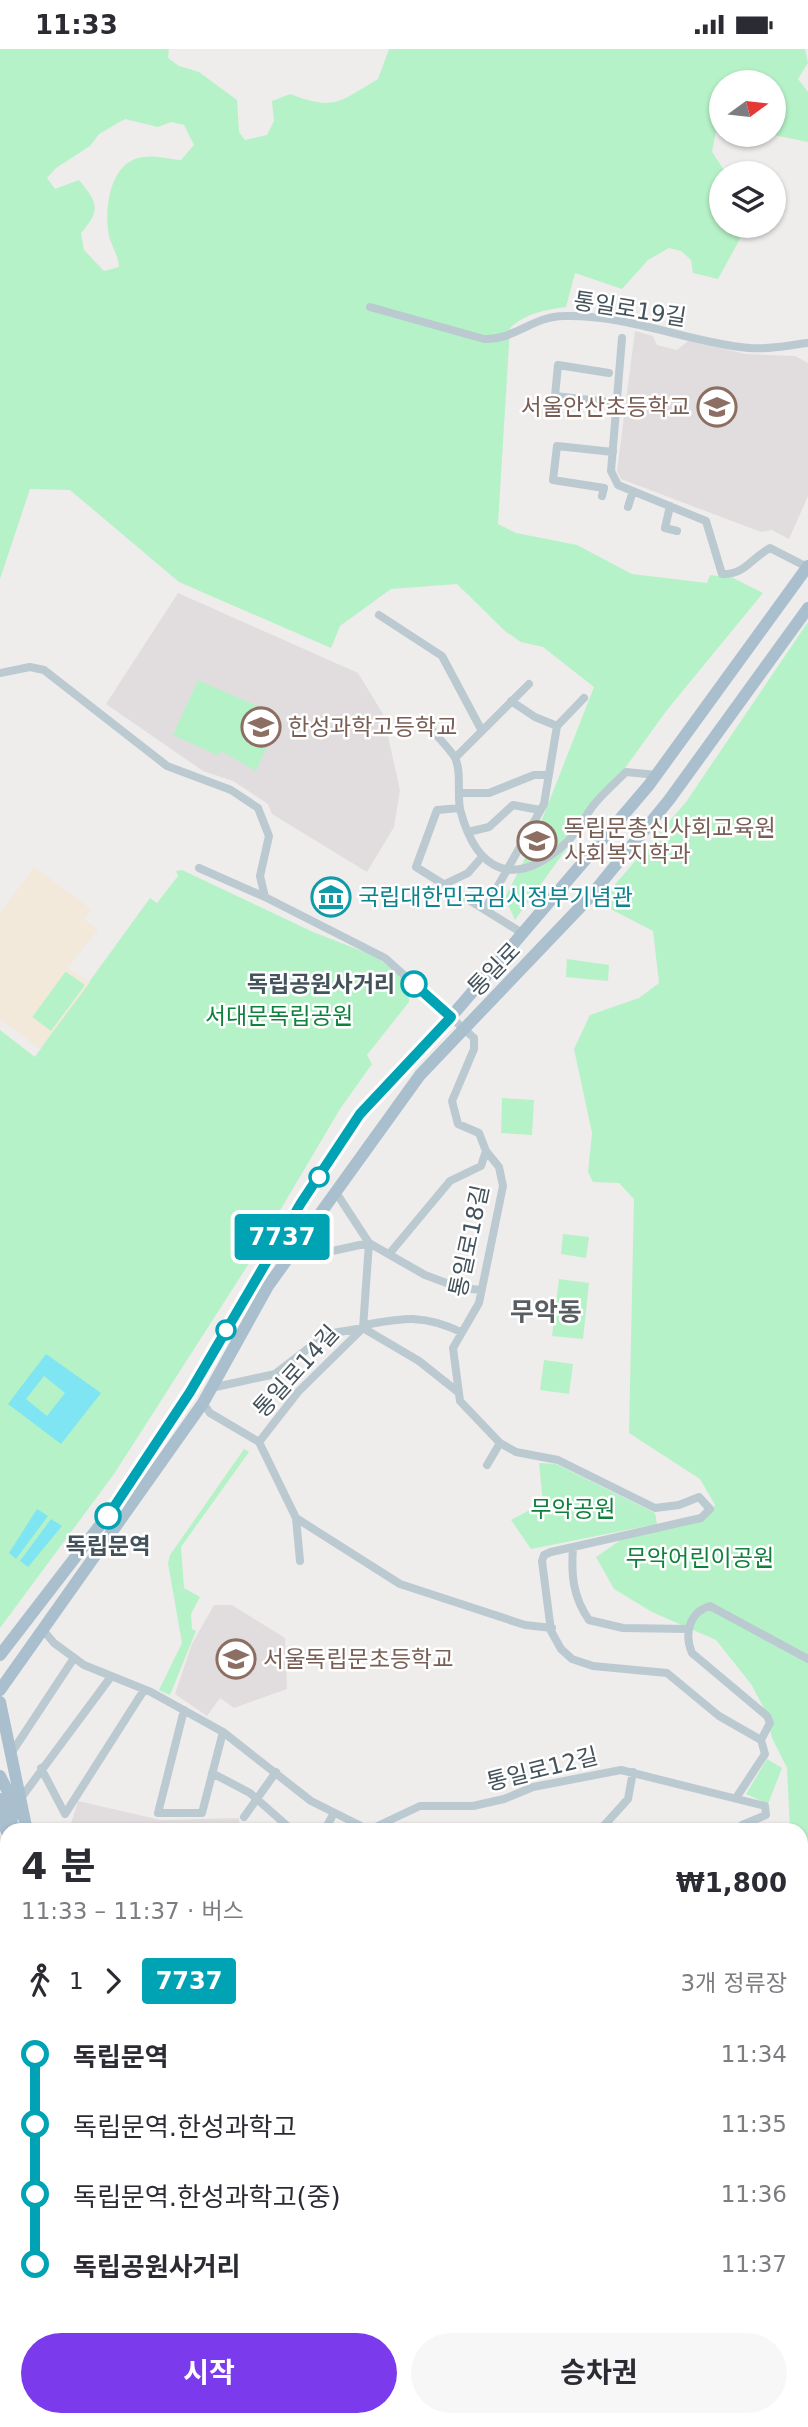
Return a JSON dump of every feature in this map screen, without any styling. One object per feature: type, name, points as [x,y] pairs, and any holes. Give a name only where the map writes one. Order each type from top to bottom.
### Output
[{"type":"main road","name":"통일로","points":[[0,1655],[114,1507],[190,1392],[301,1203],[360,1114],[451,1017],[657,775],[808,567]]},
{"type":"main road","name":"통일로","points":[[0,1690],[203,1403],[268,1286],[337,1194],[362,1153],[420,1075],[565,925],[669,800],[808,608]]},
{"type":"main road","points":[[0,1702],[26,1823]]},
{"type":"main road","points":[[0,1776],[2,1791],[13,1823]]},
{"type":"main road","points":[[2,1791],[22,1823]]},
{"type":"street","name":"통일로19길","points":[[370,307],[484,339],[502,340],[533,321],[564,316],[613,320],[750,349],[808,343]]},
{"type":"street","points":[[622,338],[611,471],[618,485],[706,521],[722,574],[733,575],[744,570],[757,555],[770,548],[808,567]]},
{"type":"street","points":[[609,373],[558,365],[555,396],[617,403]]},
{"type":"street","points":[[602,496],[604,488],[553,480],[557,446],[613,452]]},
{"type":"street","points":[[628,507],[633,491]]},
{"type":"street","points":[[670,506],[665,528],[677,531]]},
{"type":"street","points":[[379,615],[442,656],[482,731]]},
{"type":"street","points":[[0,673],[30,667],[44,670],[167,766],[231,790],[252,803],[263,816],[269,836],[260,876],[265,897]]},
{"type":"street","points":[[455,758],[529,684]]},
{"type":"street","points":[[485,909],[540,810],[557,726],[584,698]]},
{"type":"street","points":[[511,701],[535,717],[557,726]]},
{"type":"street","points":[[429,727],[455,758],[460,808],[468,832],[481,858],[499,868],[509,869],[542,862],[570,840],[593,805],[626,772],[657,775]]},
{"type":"street","points":[[459,793],[489,793],[534,775],[548,775]]},
{"type":"street","points":[[468,832],[489,827],[513,805],[540,810]]},
{"type":"street","name":"통일로","points":[[460,808],[437,810],[416,867],[522,933]]},
{"type":"street","points":[[445,884],[468,873],[481,858]]},
{"type":"street","name":"통일로","points":[[199,868],[265,897],[385,958],[451,1017]]},
{"type":"street","points":[[451,1017],[465,1029]]},
{"type":"street","name":"통일로18길","points":[[465,1029],[474,1038],[474,1049],[452,1101],[458,1124],[480,1133],[486,1151],[499,1167],[503,1186],[479,1303],[453,1348],[460,1401],[500,1443],[516,1452],[558,1460],[655,1509],[679,1505],[699,1497],[710,1509],[701,1518],[544,1555],[542,1561],[554,1639],[572,1659],[593,1666],[667,1672],[719,1716],[761,1740]]},
{"type":"street","points":[[390,1253],[450,1181],[481,1166],[486,1151]]},
{"type":"street","points":[[337,1194],[369,1243],[425,1275],[460,1288],[481,1290]]},
{"type":"street","points":[[293,1255],[313,1255],[369,1243]]},
{"type":"street","points":[[364,1326],[369,1243]]},
{"type":"street","name":"통일로14길","points":[[211,1388],[275,1374],[319,1339],[364,1326],[407,1317],[422,1318],[461,1332]]},
{"type":"street","name":"통일로14길","points":[[364,1326],[419,1361],[458,1392]]},
{"type":"street","name":"통일로14길","points":[[259,1442],[298,1392],[364,1326]]},
{"type":"street","points":[[203,1403],[210,1413],[259,1442],[296,1518],[300,1561]]},
{"type":"street","points":[[487,1465],[500,1443]]},
{"type":"street","points":[[296,1518],[400,1584],[525,1626],[551,1628]]},
{"type":"street","points":[[573,1548],[571,1569],[574,1591],[589,1620],[623,1628],[689,1629]]},
{"type":"street","points":[[736,1798],[765,1754],[761,1740],[770,1723],[767,1716],[698,1659],[689,1645],[689,1629],[695,1615],[710,1607],[808,1658]]},
{"type":"street","name":"통일로12길","points":[[43,1630],[74,1658],[110,1678],[144,1690],[223,1732],[311,1801],[355,1823]]},
{"type":"street","points":[[10,1755],[74,1658]]},
{"type":"street","points":[[21,1798],[110,1678]]},
{"type":"street","points":[[41,1768],[65,1814],[144,1690]]},
{"type":"street","points":[[184,1710],[158,1813],[202,1814],[223,1732]]},
{"type":"street","name":"통일로12길","points":[[387,1823],[420,1807],[473,1806],[504,1799],[533,1787],[621,1770],[765,1806],[766,1815],[747,1823]]},
{"type":"street","points":[[244,1817],[276,1772]]},
{"type":"street","points":[[606,1823],[628,1799],[633,1772]]},
{"type":"street","points":[[212,1773],[239,1786],[284,1823]]},
{"type":"street","points":[[328,1823],[334,1813]]},
{"type":"shaded area","name":"서울안산초등학교","points":[[635,331],[653,336],[657,345],[677,350],[688,341],[693,341],[745,354],[795,356],[808,363],[808,496],[789,539],[772,530],[761,532],[621,479],[617,471]]},
{"type":"shaded area","name":"한성과학고등학교","points":[[178,593],[358,673],[383,714],[400,790],[394,827],[367,872],[272,814],[268,804],[233,781],[203,771],[106,704]]},
{"type":"shaded area","name":"서울독립문초등학교","points":[[214,1605],[232,1605],[285,1638],[287,1689],[234,1708],[220,1698],[207,1716],[175,1694],[192,1644]]},
{"type":"shaded area","points":[[78,1801],[161,1820],[239,1818],[239,1823],[71,1823]]},
{"type":"green space","points":[[0,49],[169,49],[168,58],[179,66],[199,72],[237,100],[239,132],[245,140],[267,135],[274,121],[272,101],[290,94],[327,103],[345,98],[378,79],[389,49],[805,49],[808,63],[798,79],[808,92],[808,142],[786,137],[786,70],[709,70],[709,147],[713,147],[712,152],[718,161],[709,161],[709,238],[740,238],[718,279],[693,273],[691,260],[681,251],[669,248],[648,260],[622,289],[575,273],[566,307],[536,313],[510,328],[498,524],[516,533],[577,545],[632,574],[707,583],[710,575],[733,578],[763,593],[667,710],[515,920],[505,898],[534,840],[594,687],[543,647],[521,642],[505,631],[457,584],[391,589],[340,626],[331,648],[179,582],[70,490],[30,489],[0,579]],"holes":[[[125,119],[158,127],[171,122],[184,125],[194,145],[181,160],[143,157],[132,160],[117,175],[109,197],[107,220],[119,267],[104,271],[84,250],[81,233],[92,218],[95,207],[90,195],[79,180],[55,189],[47,178],[56,168],[90,146],[99,134]]]},
{"type":"green space","name":"무악어린이공원","points":[[808,622],[808,1823],[790,1823],[787,1768],[772,1738],[766,1712],[751,1684],[716,1640],[652,1612],[614,1589],[596,1557],[625,1537],[710,1513],[715,1505],[700,1479],[629,1433],[634,1199],[619,1183],[593,1182],[588,1172],[592,1133],[574,1049],[590,1015],[639,998],[659,983],[653,931],[599,903],[686,802]]},
{"type":"green space","points":[[198,680],[280,716],[256,771],[221,751],[219,756],[173,735]]},
{"type":"green space","name":"서대문독립공원","points":[[182,870],[313,932],[375,956],[401,976],[409,991],[409,1002],[367,1055],[372,1064],[340,1109],[246,1268],[114,1474],[0,1628],[0,1030],[35,1057],[52,1032],[32,1017],[65,971],[85,985],[60,1022],[150,898],[157,903],[178,876],[176,871]]},
{"type":"green space","points":[[567,959],[609,965],[608,981],[566,977]]},
{"type":"green space","points":[[502,1098],[534,1100],[532,1135],[501,1133]]},
{"type":"green space","points":[[563,1234],[589,1237],[586,1258],[561,1254]]},
{"type":"green space","points":[[559,1279],[589,1283],[583,1339],[552,1336]]},
{"type":"green space","points":[[544,1360],[573,1364],[569,1394],[540,1390]]},
{"type":"green space","points":[[244,1449],[249,1452],[181,1547],[184,1588],[200,1597],[191,1614],[192,1629],[196,1631],[170,1695],[159,1690],[182,1643],[168,1563],[170,1555]]},
{"type":"green space","name":"무악공원","points":[[539,1463],[556,1464],[655,1513],[657,1524],[531,1549],[511,1520],[543,1503]]},
{"type":"green space","points":[[767,1759],[782,1768],[768,1804],[746,1794]]},
{"type":"sand","points":[[34,867],[91,909],[84,919],[98,930],[67,968],[90,982],[40,1049],[0,1019],[0,913]],"holes":[[[66,971],[85,985],[51,1031],[32,1017]]]},
{"type":"water","points":[[46,1354],[101,1393],[61,1444],[8,1404]],"holes":[[[44,1376],[65,1393],[47,1416],[26,1399]]]},
{"type":"water","points":[[37,1509],[48,1516],[16,1559],[9,1553]]},
{"type":"water","points":[[51,1519],[62,1526],[28,1567],[20,1561]]},
{"type":"bus line","name":"7737","points":[[108,1516],[190,1392],[301,1203],[360,1114],[451,1017],[414,984]]},
{"type":"place","name":"서울안산초등학교","points":[[717,407]]},
{"type":"place","name":"한성과학고등학교","points":[[261,727]]},
{"type":"place","name":"독립문총신사회교육원 사회복지학과","points":[[537,841]]},
{"type":"place","name":"국립대한민국임시정부기념관","points":[[331,897]]},
{"type":"place","name":"독립공원사거리","points":[[414,984]]},
{"type":"place","name":"독립문역","points":[[108,1516]]},
{"type":"place","name":"서울독립문초등학교","points":[[236,1659]]},
{"type":"district","name":"무악동","points":[[546,1312]]}]
